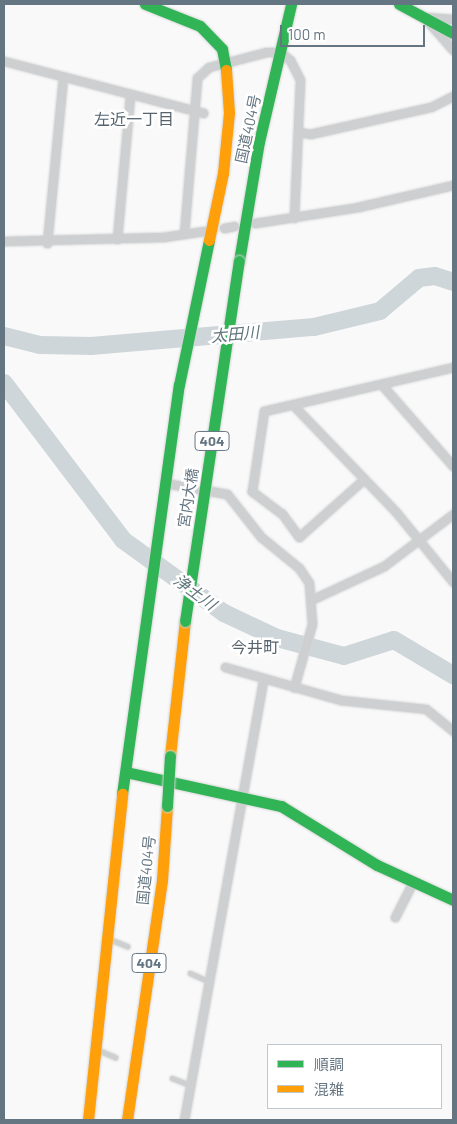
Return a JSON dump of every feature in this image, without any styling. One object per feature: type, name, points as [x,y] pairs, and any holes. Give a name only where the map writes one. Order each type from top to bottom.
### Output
[{"type":"main road","points":[[88,1120],[104,937],[165,483],[179,385],[205,265],[226,147],[227,62],[222,49],[200,26],[145,4]]},
{"type":"main road","name":"国道404号","points":[[239,261],[280,52],[292,4]]},
{"type":"main road","points":[[399,4],[453,33]]},
{"type":"main road","name":"宮内大橋","points":[[185,621],[239,261]]},
{"type":"main road","name":"国道404号","points":[[127,1120],[162,880],[170,756],[185,621]]},
{"type":"main road","points":[[126,772],[243,796],[304,818],[412,884],[453,900]]},
{"type":"street","points":[[424,17],[453,19]]},
{"type":"street","points":[[424,17],[453,50]]},
{"type":"street","points":[[184,234],[197,78],[208,68],[227,62],[280,52],[299,75],[299,132],[294,218]]},
{"type":"street","points":[[4,60],[203,113]]},
{"type":"street","points":[[47,243],[63,77]]},
{"type":"street","points":[[117,239],[130,95]]},
{"type":"street","points":[[299,132],[310,134],[431,107],[453,96]]},
{"type":"street","points":[[254,223],[294,218],[453,185]]},
{"type":"street","points":[[224,228],[234,226]]},
{"type":"street","points":[[4,241],[47,243],[204,231]]},
{"type":"street","points":[[364,479],[299,536],[282,514],[252,491],[264,412],[453,367]]},
{"type":"street","points":[[382,385],[453,466]]},
{"type":"street","points":[[294,406],[364,479],[453,582]]},
{"type":"street","points":[[165,483],[219,491],[234,499],[261,537],[299,568],[313,599],[312,624],[294,687]]},
{"type":"street","points":[[313,599],[384,566],[420,542],[453,514]]},
{"type":"street","points":[[225,667],[341,700],[426,709],[453,731]]},
{"type":"street","points":[[184,1120],[263,679]]},
{"type":"street","points":[[395,917],[412,884]]},
{"type":"lane","points":[[104,937],[127,946]]},
{"type":"lane","points":[[190,973],[208,981]]},
{"type":"lane","points":[[93,1049],[115,1057]]},
{"type":"lane","points":[[172,1078],[190,1085]]},
{"type":"waterway","name":"太田川","points":[[4,336],[40,345],[91,346],[314,327],[380,311],[419,278],[435,276],[453,282]]},
{"type":"waterway","name":"浄土川","points":[[4,383],[123,540],[224,613],[277,638],[344,656],[394,640],[453,675]]},
{"type":"traffic: fast","points":[[145,4],[200,26],[222,49],[226,70]]},
{"type":"traffic: fast","points":[[239,261],[259,142],[291,4]]},
{"type":"traffic: fast","points":[[399,4],[453,33]]},
{"type":"traffic: fast","points":[[122,794],[179,385],[209,240]]},
{"type":"traffic: fast","points":[[185,621],[239,261]]},
{"type":"traffic: fast","points":[[167,806],[170,756]]},
{"type":"traffic: fast","points":[[126,772],[281,806],[377,865],[453,900]]},
{"type":"traffic: slow","points":[[209,240],[223,173],[229,113],[226,70]]},
{"type":"traffic: slow","points":[[170,756],[185,621]]},
{"type":"traffic: slow","points":[[88,1120],[122,794]]},
{"type":"traffic: slow","points":[[127,1120],[162,880],[167,806]]},
{"type":"district","name":"左近一丁目","points":[[134,119]]},
{"type":"district","name":"今井町","points":[[255,647]]}]
